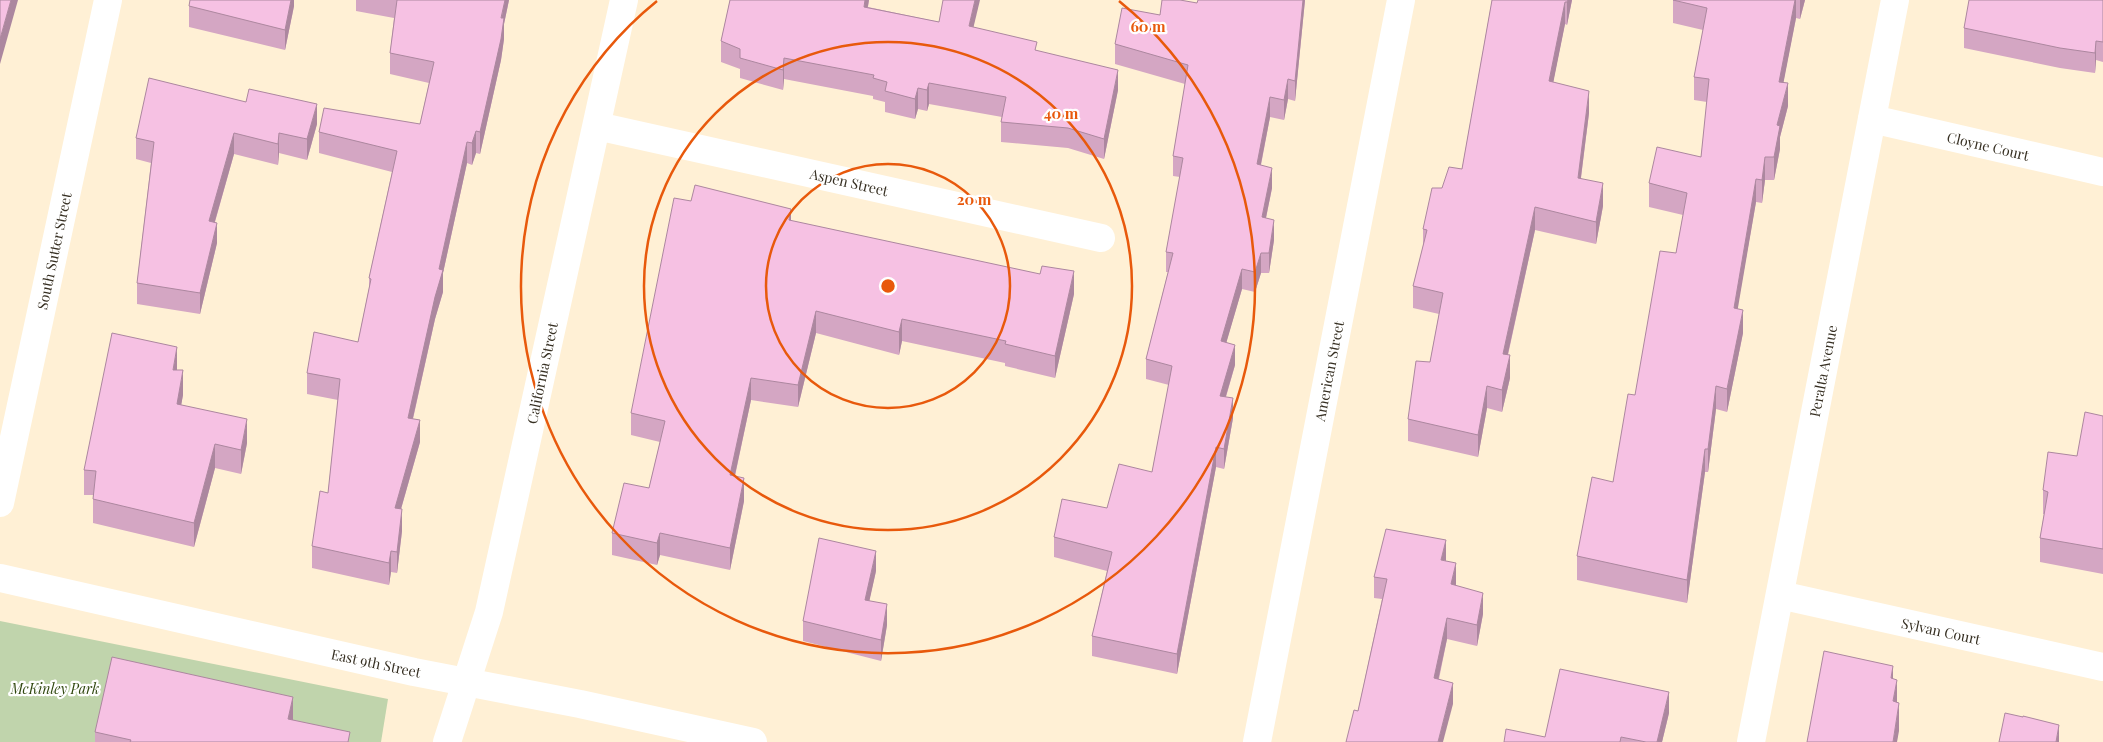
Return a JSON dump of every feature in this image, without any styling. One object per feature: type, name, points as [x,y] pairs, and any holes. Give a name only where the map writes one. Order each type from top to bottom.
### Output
[{"type":"street","name":"South Sutter Street","points":[[0,503],[108,0]]},
{"type":"street","name":"California Street","points":[[447,742],[489,612],[624,0]]},
{"type":"street","name":"American Street","points":[[1257,742],[1401,0]]},
{"type":"street","name":"Peralta Avenue","points":[[1751,742],[1895,0]]},
{"type":"street","name":"Cloyne Court","points":[[1872,120],[2103,172]]},
{"type":"street","name":"Aspen Street","points":[[597,126],[1102,238]]},
{"type":"street","name":"East 9th Street","points":[[0,578],[414,672],[580,704],[753,742]]},
{"type":"street","name":"Sylvan Court","points":[[1780,595],[2103,667]]},
{"type":"green space","name":"McKinley Park","points":[[0,621],[388,699],[381,742],[0,742]]},
{"type":"building","points":[[0,0],[11,0],[0,39]]},
{"type":"building","points":[[190,0],[291,0],[285,30],[189,6]]},
{"type":"building","points":[[397,0],[505,0],[501,18],[504,18],[501,39],[480,132],[476,131],[472,143],[467,142],[439,269],[443,270],[435,297],[408,418],[420,420],[395,508],[402,509],[397,552],[391,551],[389,563],[312,546],[320,491],[328,493],[340,379],[307,373],[314,332],[358,342],[371,279],[369,278],[397,151],[319,132],[324,108],[420,124],[434,62],[390,53]]},
{"type":"building","points":[[730,0],[865,0],[864,7],[939,22],[943,0],[975,0],[969,26],[1037,42],[1035,50],[1118,70],[1104,139],[1068,128],[1001,122],[1006,97],[929,83],[927,90],[918,88],[915,99],[885,91],[887,82],[873,78],[874,75],[784,58],[783,70],[740,58],[740,49],[721,41]]},
{"type":"building","points":[[1162,0],[1180,0],[1197,3],[1198,0],[1303,0],[1295,81],[1288,79],[1284,100],[1270,97],[1257,164],[1272,168],[1262,217],[1274,220],[1269,253],[1261,253],[1255,272],[1242,269],[1221,341],[1235,345],[1220,396],[1233,398],[1224,449],[1216,447],[1177,654],[1092,636],[1112,552],[1054,537],[1062,499],[1107,508],[1119,464],[1152,472],[1172,366],[1146,359],[1173,253],[1166,252],[1183,158],[1173,156],[1188,65],[1115,44],[1122,8],[1160,15]]},
{"type":"building","points":[[1492,0],[1568,0],[1565,2],[1549,81],[1589,91],[1578,178],[1603,183],[1596,222],[1535,207],[1503,354],[1510,355],[1502,390],[1487,386],[1478,435],[1408,419],[1416,361],[1430,362],[1443,293],[1413,286],[1427,230],[1423,229],[1432,188],[1442,188],[1449,167],[1462,169]]},
{"type":"building","points":[[1673,0],[1795,0],[1779,82],[1788,83],[1777,125],[1780,126],[1774,157],[1765,157],[1762,180],[1756,179],[1734,308],[1743,310],[1727,389],[1716,386],[1708,449],[1705,449],[1687,580],[1577,556],[1592,477],[1613,482],[1628,394],[1635,395],[1660,251],[1676,253],[1687,193],[1649,183],[1657,147],[1701,157],[1709,79],[1694,77],[1707,8]]},
{"type":"building","points":[[1969,0],[2103,0],[2103,42],[2096,41],[2095,53],[2060,48],[1964,28]]},
{"type":"building","points":[[149,78],[246,102],[249,89],[317,104],[307,139],[279,133],[278,144],[234,133],[209,221],[217,223],[200,293],[137,283],[154,142],[136,138]]},
{"type":"building","points":[[695,185],[791,209],[789,220],[1040,274],[1042,266],[1074,271],[1055,356],[1005,344],[1006,341],[902,319],[899,332],[816,311],[798,385],[751,378],[730,475],[744,478],[730,548],[660,533],[657,543],[612,533],[624,483],[649,488],[665,421],[631,413],[674,198],[691,201]]},
{"type":"building","points":[[112,333],[177,347],[173,370],[183,370],[177,404],[247,419],[241,450],[215,444],[194,523],[93,499],[96,471],[84,470]]},
{"type":"building","points":[[2085,412],[2103,416],[2103,549],[2040,538],[2048,492],[2043,490],[2048,452],[2077,456]]},
{"type":"building","points":[[1386,529],[1446,540],[1441,560],[1456,563],[1451,584],[1483,593],[1477,625],[1447,618],[1434,678],[1453,683],[1438,742],[1346,742],[1354,710],[1358,711],[1387,579],[1374,577]]},
{"type":"building","points":[[819,538],[876,551],[865,600],[887,604],[881,640],[803,621]]},
{"type":"building","points":[[1824,651],[1893,666],[1891,678],[1897,680],[1893,701],[1899,703],[1893,742],[1807,742]]},
{"type":"building","points":[[112,657],[293,697],[288,719],[350,732],[348,742],[130,742],[131,740],[95,732]]},
{"type":"building","points":[[1560,669],[1669,692],[1657,742],[1646,742],[1621,737],[1620,742],[1504,742],[1506,729],[1545,737]]},
{"type":"building","points":[[2005,713],[2059,725],[2056,742],[1999,742]]}]
